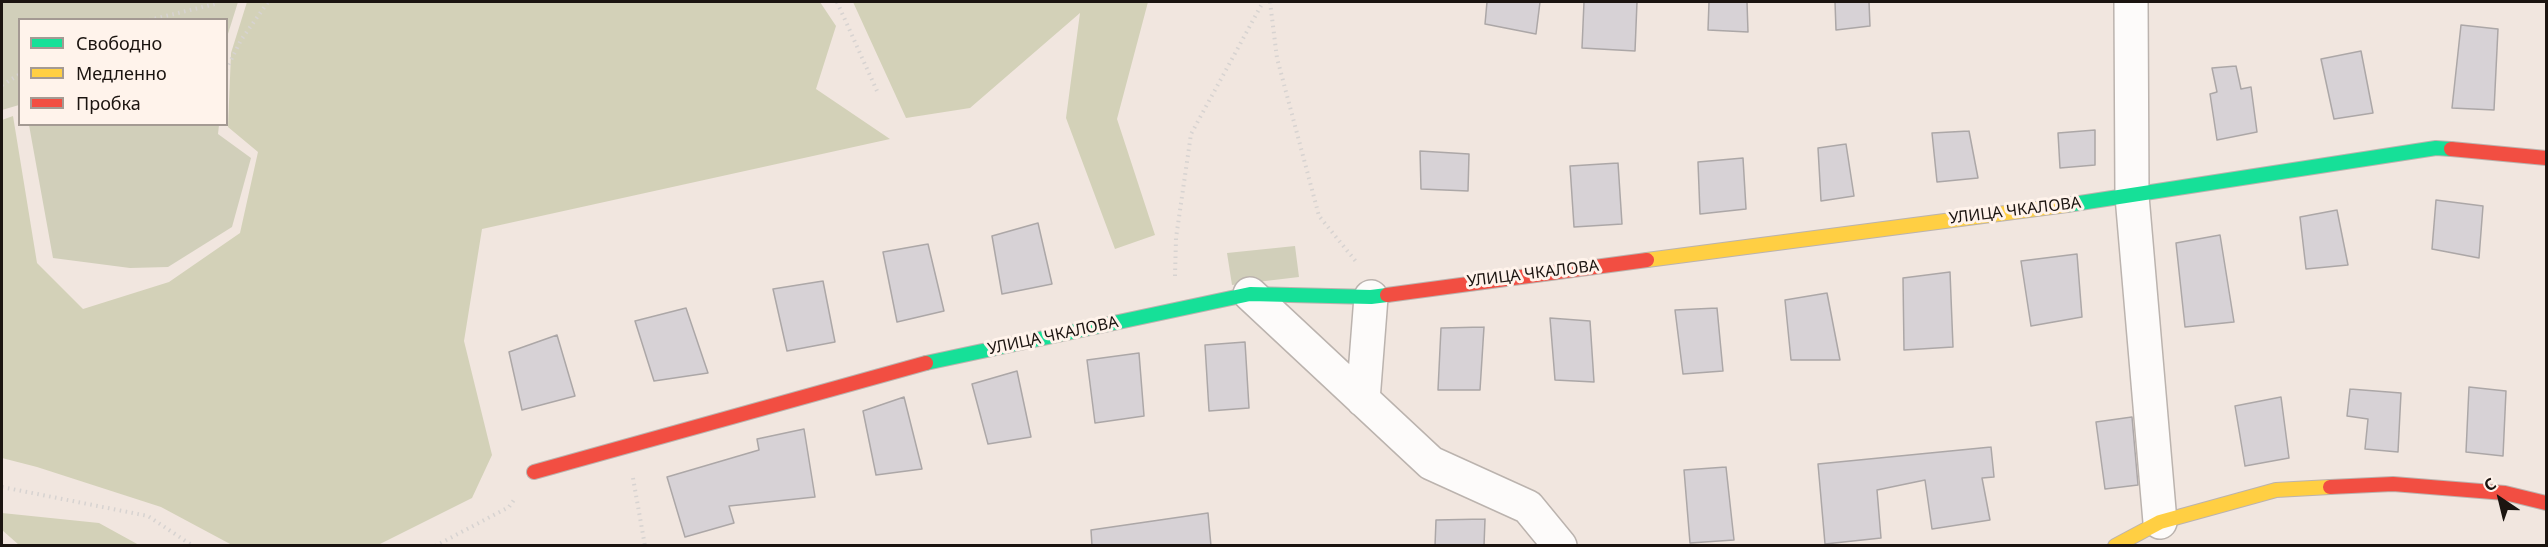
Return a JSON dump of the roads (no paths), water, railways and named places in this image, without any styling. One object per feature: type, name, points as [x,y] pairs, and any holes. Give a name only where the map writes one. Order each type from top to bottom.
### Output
[{"type":"street","points":[[2129,6],[2132,196],[2160,522]]},
{"type":"street","name":"УЛИЦА ЧКАЛОВА","points":[[534,472],[899,369],[1250,294],[1371,297],[2132,196],[2436,148],[2547,158]]},
{"type":"street","points":[[1250,294],[1431,463],[1528,507],[1560,546]]},
{"type":"street","points":[[1362,400],[1371,297]]},
{"type":"street","points":[[2115,546],[2160,522],[2276,490],[2393,484],[2505,493],[2547,503]]}]
